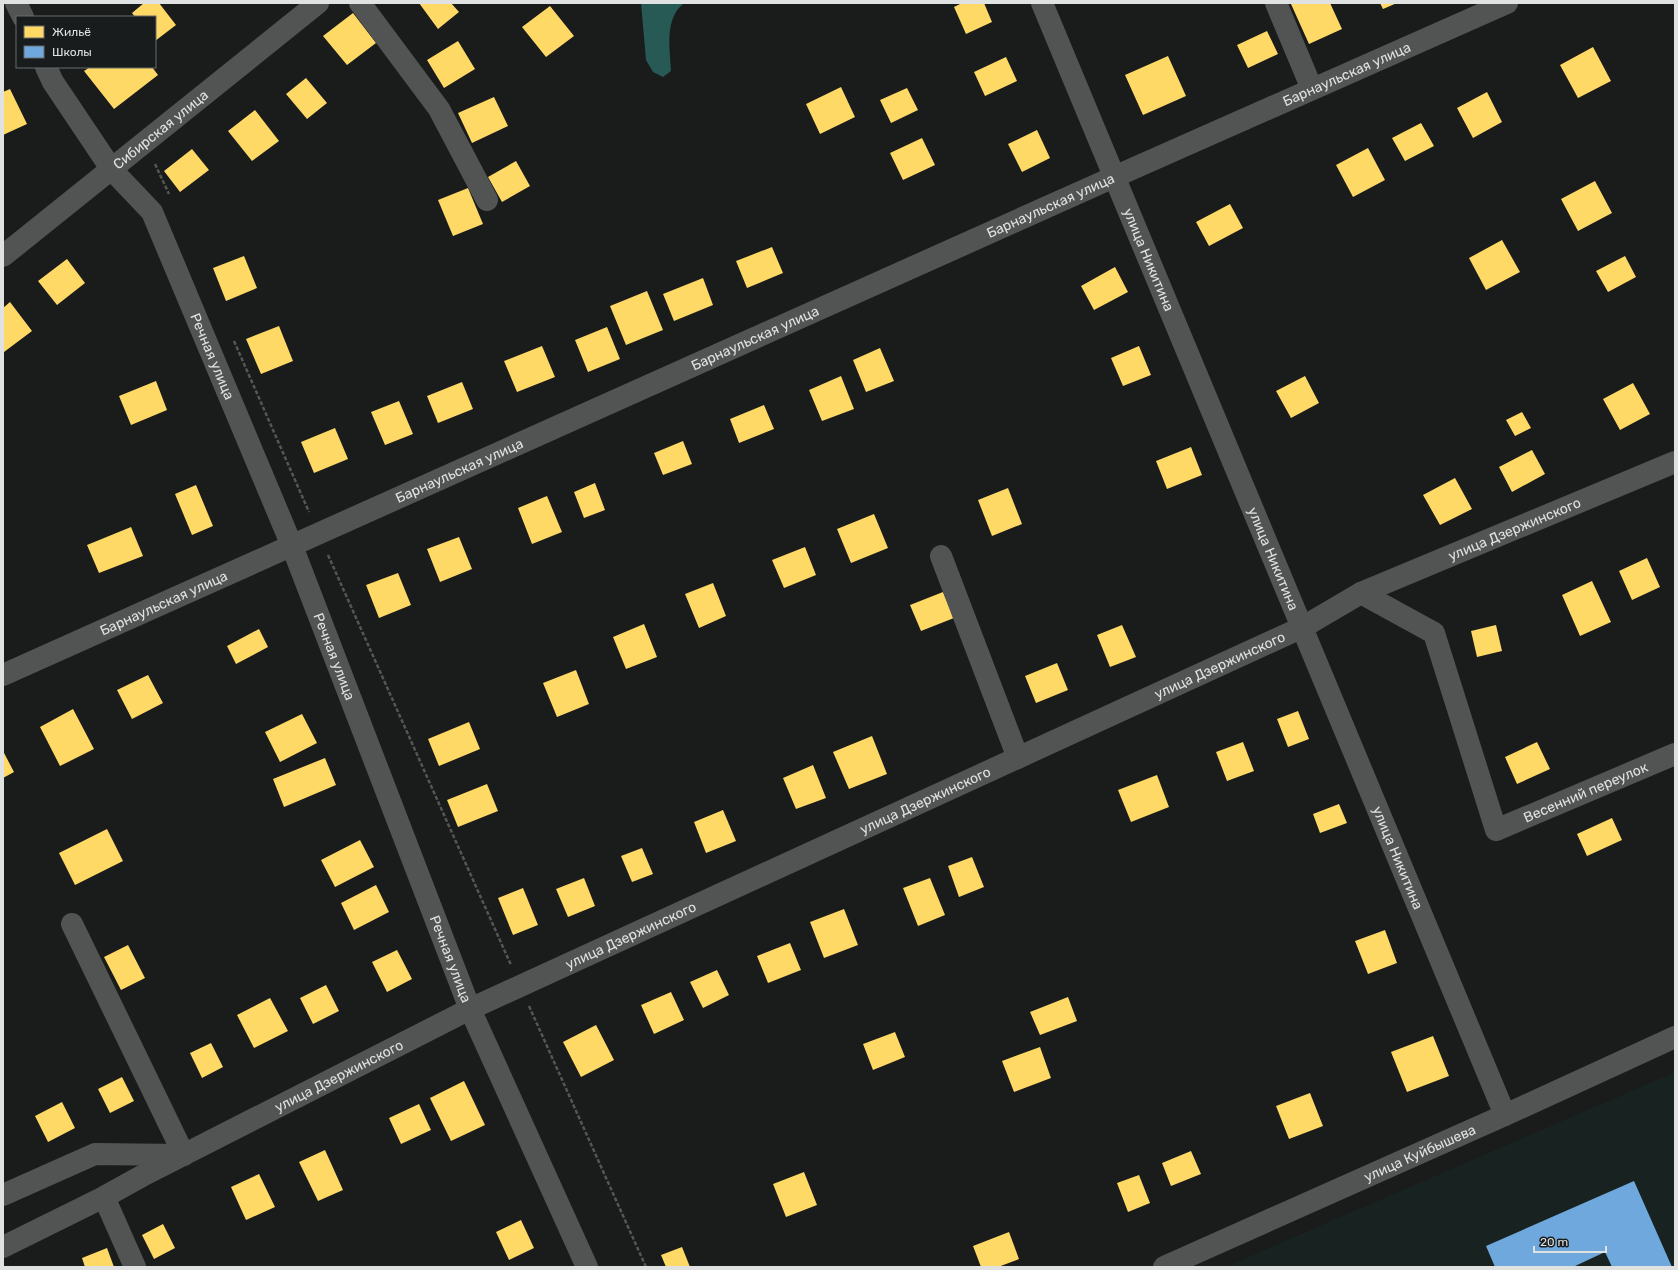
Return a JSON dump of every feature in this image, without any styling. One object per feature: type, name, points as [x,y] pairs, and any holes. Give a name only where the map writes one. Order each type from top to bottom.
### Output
[{"type":"street","points":[[16,3],[22,16]]},
{"type":"street","name":"Сибирская улица","points":[[3,256],[112,170],[318,3]]},
{"type":"street","points":[[360,3],[439,109],[487,200]]},
{"type":"street","name":"улица Никитина","points":[[1042,3],[1505,1115]]},
{"type":"street","points":[[1276,3],[1312,90]]},
{"type":"street","name":"Барнаульская улица","points":[[3,675],[1114,177],[1507,3]]},
{"type":"street","name":"Речная улица","points":[[46,68],[53,82],[112,170],[152,212],[292,546],[470,1009],[587,1267]]},
{"type":"street","name":"улица Дзержинского","points":[[3,1247],[104,1198],[184,1155],[470,1009],[1303,627],[1360,594],[1675,462]]},
{"type":"street","points":[[941,556],[1018,758]]},
{"type":"street","name":"Весенний переулок","points":[[1360,594],[1434,633],[1496,830],[1675,754]]},
{"type":"street","points":[[72,924],[184,1155]]},
{"type":"street","name":"улица Куйбышева","points":[[1164,1267],[1505,1115],[1675,1037]]},
{"type":"street","name":"улица Дзержинского","points":[[3,1195],[94,1154],[184,1155]]},
{"type":"street","points":[[104,1198],[135,1267]]},
{"type":"path","points":[[146,142],[172,200]]},
{"type":"path","points":[[232,338],[318,534],[646,1267]]},
{"type":"shaded area","points":[[1675,1072],[1675,1267],[1225,1267]]},
{"type":"water","points":[[641,3],[684,3],[673,17],[669,44],[671,71],[663,77],[653,72],[646,60]]},
{"type":"building: Жильё","points":[[144,3],[159,3],[176,25],[156,40],[156,16],[134,16],[132,13]]},
{"type":"building: Жильё","points":[[419,3],[451,3],[459,12],[438,29]]},
{"type":"building: Жильё","points":[[962,3],[984,3],[992,22],[966,34],[954,7]]},
{"type":"building: Жильё","points":[[1330,3],[1342,29],[1309,44],[1291,4]]},
{"type":"building: Жильё","points":[[1380,3],[1397,3],[1383,9]]},
{"type":"building: Жильё","points":[[550,6],[574,36],[546,57],[522,27]]},
{"type":"building: Жильё","points":[[353,13],[376,43],[347,65],[323,36]]},
{"type":"building: Жильё","points":[[1267,31],[1278,54],[1248,68],[1237,45]]},
{"type":"building: Жильё","points":[[458,41],[475,69],[444,88],[427,60]]},
{"type":"building: Жильё","points":[[1593,47],[1611,81],[1578,98],[1560,65]]},
{"type":"building: Жильё","points":[[1168,56],[1186,96],[1143,115],[1125,75]]},
{"type":"building: Жильё","points":[[1006,57],[1017,81],[985,96],[974,72]]},
{"type":"building: Жильё","points":[[88,68],[153,68],[158,75],[114,109],[84,71]]},
{"type":"building: Жильё","points":[[306,78],[327,103],[307,119],[286,94]]},
{"type":"building: Жильё","points":[[841,87],[855,117],[820,134],[806,104]]},
{"type":"building: Жильё","points":[[907,88],[918,110],[891,123],[880,100]]},
{"type":"building: Жильё","points":[[10,89],[27,124],[3,135],[3,92]]},
{"type":"building: Жильё","points":[[1487,92],[1502,122],[1473,138],[1457,108]]},
{"type":"building: Жильё","points":[[494,97],[508,126],[472,143],[458,113]]},
{"type":"building: Жильё","points":[[255,110],[279,141],[252,161],[228,131]]},
{"type":"building: Жильё","points":[[1421,123],[1434,146],[1405,161],[1392,138]]},
{"type":"building: Жильё","points":[[1037,130],[1050,158],[1022,172],[1008,144]]},
{"type":"building: Жильё","points":[[922,138],[935,165],[903,180],[890,153]]},
{"type":"building: Жильё","points":[[1368,148],[1385,180],[1353,197],[1336,165]]},
{"type":"building: Жильё","points":[[192,149],[209,170],[180,192],[164,171]]},
{"type":"building: Жильё","points":[[516,161],[530,186],[502,202],[488,177]]},
{"type":"building: Жильё","points":[[1595,181],[1612,213],[1578,231],[1561,199]]},
{"type":"building: Жильё","points":[[468,188],[483,224],[453,236],[438,200]]},
{"type":"building: Жильё","points":[[1230,204],[1243,228],[1209,246],[1196,222]]},
{"type":"building: Жильё","points":[[1502,240],[1520,272],[1486,290],[1469,258]]},
{"type":"building: Жильё","points":[[772,247],[783,273],[747,288],[736,261]]},
{"type":"building: Жильё","points":[[244,256],[257,288],[226,301],[213,268]]},
{"type":"building: Жильё","points":[[1625,256],[1636,277],[1608,292],[1596,271]]},
{"type":"building: Жильё","points":[[67,259],[85,283],[57,305],[38,281]]},
{"type":"building: Жильё","points":[[1115,267],[1128,292],[1094,310],[1081,286]]},
{"type":"building: Жильё","points":[[703,278],[713,305],[674,321],[663,294]]},
{"type":"building: Жильё","points":[[647,291],[663,330],[626,345],[610,306]]},
{"type":"building: Жильё","points":[[10,302],[32,331],[4,352],[3,308]]},
{"type":"building: Жильё","points":[[279,326],[293,361],[261,374],[246,339]]},
{"type":"building: Жильё","points":[[607,327],[620,359],[588,372],[575,340]]},
{"type":"building: Жильё","points":[[542,346],[555,377],[517,392],[504,361]]},
{"type":"building: Жильё","points":[[1139,346],[1151,375],[1123,386],[1111,358]]},
{"type":"building: Жильё","points":[[880,348],[894,381],[866,392],[853,360]]},
{"type":"building: Жильё","points":[[841,376],[854,409],[822,421],[809,390]]},
{"type":"building: Жильё","points":[[1305,376],[1319,403],[1291,418],[1276,391]]},
{"type":"building: Жильё","points":[[156,381],[167,410],[131,425],[119,396]]},
{"type":"building: Жильё","points":[[462,382],[473,409],[438,423],[427,396]]},
{"type":"building: Жильё","points":[[1633,383],[1650,414],[1620,430],[1603,399]]},
{"type":"building: Жильё","points":[[399,401],[413,434],[385,445],[371,412]]},
{"type":"building: Жильё","points":[[764,405],[774,429],[739,443],[730,419]]},
{"type":"building: Жильё","points":[[1522,412],[1531,428],[1515,436],[1506,420]]},
{"type":"building: Жильё","points":[[335,428],[348,459],[314,473],[301,442]]},
{"type":"building: Жильё","points":[[683,441],[692,464],[663,475],[654,453]]},
{"type":"building: Жильё","points":[[1191,447],[1202,475],[1167,489],[1156,461]]},
{"type":"building: Жильё","points":[[1532,450],[1545,474],[1512,492],[1499,467]]},
{"type":"building: Жильё","points":[[1455,478],[1472,509],[1440,525],[1423,495]]},
{"type":"building: Жильё","points":[[595,483],[605,510],[584,518],[574,492]]},
{"type":"building: Жильё","points":[[196,485],[213,526],[192,535],[175,494]]},
{"type":"building: Жильё","points":[[1008,488],[1022,524],[992,536],[978,500]]},
{"type":"building: Жильё","points":[[547,496],[562,532],[532,544],[518,508]]},
{"type":"building: Жильё","points":[[874,514],[888,548],[851,563],[837,529]]},
{"type":"building: Жильё","points":[[131,527],[143,556],[99,573],[87,545]]},
{"type":"building: Жильё","points":[[459,537],[472,569],[440,582],[427,549]]},
{"type":"building: Жильё","points":[[805,547],[816,575],[784,588],[772,560]]},
{"type":"building: Жильё","points":[[1647,558],[1660,587],[1632,600],[1619,571]]},
{"type":"building: Жильё","points":[[398,573],[411,605],[379,618],[366,585]]},
{"type":"building: Жильё","points":[[1592,581],[1611,622],[1580,636],[1562,595]]},
{"type":"building: Жильё","points":[[713,583],[726,616],[699,628],[685,594]]},
{"type":"building: Жильё","points":[[943,592],[954,618],[921,631],[910,605]]},
{"type":"building: Жильё","points":[[644,624],[657,657],[626,669],[613,637]]},
{"type":"building: Жильё","points":[[1122,625],[1136,657],[1110,667],[1097,635]]},
{"type":"building: Жильё","points":[[1496,625],[1502,651],[1477,657],[1471,631]]},
{"type":"building: Жильё","points":[[259,629],[268,647],[236,664],[227,646]]},
{"type":"building: Жильё","points":[[1057,663],[1068,690],[1036,703],[1025,676]]},
{"type":"building: Жильё","points":[[576,670],[589,704],[557,717],[543,683]]},
{"type":"building: Жильё","points":[[148,675],[163,703],[132,719],[117,690]]},
{"type":"building: Жильё","points":[[73,709],[94,749],[60,766],[40,727]]},
{"type":"building: Жильё","points":[[1298,711],[1309,739],[1288,747],[1277,719]]},
{"type":"building: Жильё","points":[[302,714],[317,743],[280,762],[265,732]]},
{"type":"building: Жильё","points":[[469,722],[480,749],[439,766],[428,739]]},
{"type":"building: Жильё","points":[[872,736],[887,774],[849,789],[833,752]]},
{"type":"building: Жильё","points":[[1243,742],[1254,771],[1227,781],[1216,752]]},
{"type":"building: Жильё","points":[[1537,742],[1550,769],[1517,784],[1505,757]]},
{"type":"building: Жильё","points":[[3,751],[14,772],[3,778]]},
{"type":"building: Жильё","points":[[325,758],[336,785],[284,807],[273,779]]},
{"type":"building: Жильё","points":[[813,765],[826,798],[796,809],[783,778]]},
{"type":"building: Жильё","points":[[1157,775],[1169,807],[1131,822],[1118,790]]},
{"type":"building: Жильё","points":[[487,784],[498,811],[458,827],[447,800]]},
{"type":"building: Жильё","points":[[1339,804],[1347,823],[1320,833],[1313,814]]},
{"type":"building: Жильё","points":[[723,810],[736,841],[706,853],[694,822]]},
{"type":"building: Жильё","points":[[1612,818],[1622,840],[1587,856],[1577,834]]},
{"type":"building: Жильё","points":[[107,829],[123,861],[75,885],[59,853]]},
{"type":"building: Жильё","points":[[360,840],[374,867],[335,887],[321,860]]},
{"type":"building: Жильё","points":[[642,848],[653,874],[632,882],[621,856]]},
{"type":"building: Жильё","points":[[972,857],[984,887],[959,897],[948,866]]},
{"type":"building: Жильё","points":[[584,878],[595,906],[568,917],[556,889]]},
{"type":"building: Жильё","points":[[930,878],[945,915],[918,926],[903,888]]},
{"type":"building: Жильё","points":[[376,885],[389,912],[354,930],[341,903]]},
{"type":"building: Жильё","points":[[523,888],[538,925],[513,935],[498,898]]},
{"type":"building: Жильё","points":[[844,909],[858,945],[824,958],[810,922]]},
{"type":"building: Жильё","points":[[1385,930],[1397,963],[1368,974],[1355,941]]},
{"type":"building: Жильё","points":[[790,943],[801,970],[768,983],[757,956]]},
{"type":"building: Жильё","points":[[128,945],[145,978],[121,990],[104,957]]},
{"type":"building: Жильё","points":[[397,950],[412,979],[387,992],[372,962]]},
{"type":"building: Жильё","points":[[717,970],[729,995],[703,1008],[690,982]]},
{"type":"building: Жильё","points":[[326,985],[339,1011],[313,1024],[300,998]]},
{"type":"building: Жильё","points":[[671,992],[684,1020],[654,1034],[641,1005]]},
{"type":"building: Жильё","points":[[1068,997],[1077,1021],[1040,1035],[1030,1012]]},
{"type":"building: Жильё","points":[[270,998],[288,1031],[254,1048],[237,1015]]},
{"type":"building: Жильё","points":[[596,1025],[614,1060],[581,1077],[563,1042]]},
{"type":"building: Жильё","points":[[895,1032],[905,1057],[873,1070],[863,1044]]},
{"type":"building: Жильё","points":[[1433,1036],[1449,1076],[1407,1092],[1391,1052]]},
{"type":"building: Жильё","points":[[211,1043],[223,1067],[202,1078],[190,1053]]},
{"type":"building: Жильё","points":[[1040,1047],[1051,1078],[1014,1092],[1002,1061]]},
{"type":"building: Жильё","points":[[122,1077],[134,1101],[110,1113],[98,1089]]},
{"type":"building: Жильё","points":[[464,1081],[485,1125],[451,1141],[430,1098]]},
{"type":"building: Жильё","points":[[1310,1093],[1323,1126],[1289,1139],[1276,1106]]},
{"type":"building: Жильё","points":[[62,1102],[75,1128],[48,1142],[35,1116]]},
{"type":"building: Жильё","points":[[419,1104],[431,1130],[401,1144],[389,1118]]},
{"type":"building: Жильё","points":[[325,1150],[343,1190],[318,1201],[299,1162]]},
{"type":"building: Жильё","points":[[1191,1151],[1201,1174],[1171,1186],[1162,1163]]},
{"type":"building: Жильё","points":[[804,1172],[817,1205],[786,1217],[773,1184]]},
{"type":"building: Жильё","points":[[259,1174],[275,1207],[246,1220],[231,1187]]},
{"type":"building: Жильё","points":[[1139,1175],[1150,1203],[1128,1212],[1117,1183]]},
{"type":"building: Жильё","points":[[521,1220],[534,1248],[509,1260],[496,1232]]},
{"type":"building: Жильё","points":[[163,1224],[175,1248],[154,1259],[142,1235]]},
{"type":"building: Жильё","points":[[1009,1232],[1019,1259],[998,1267],[981,1267],[973,1246]]},
{"type":"building: Жильё","points":[[682,1247],[690,1267],[666,1267],[661,1255]]},
{"type":"building: Жильё","points":[[107,1248],[114,1267],[85,1267],[82,1258]]},
{"type":"building: Школы","points":[[1634,1181],[1672,1267],[1612,1267],[1605,1252],[1573,1267],[1495,1267],[1486,1246]]}]
